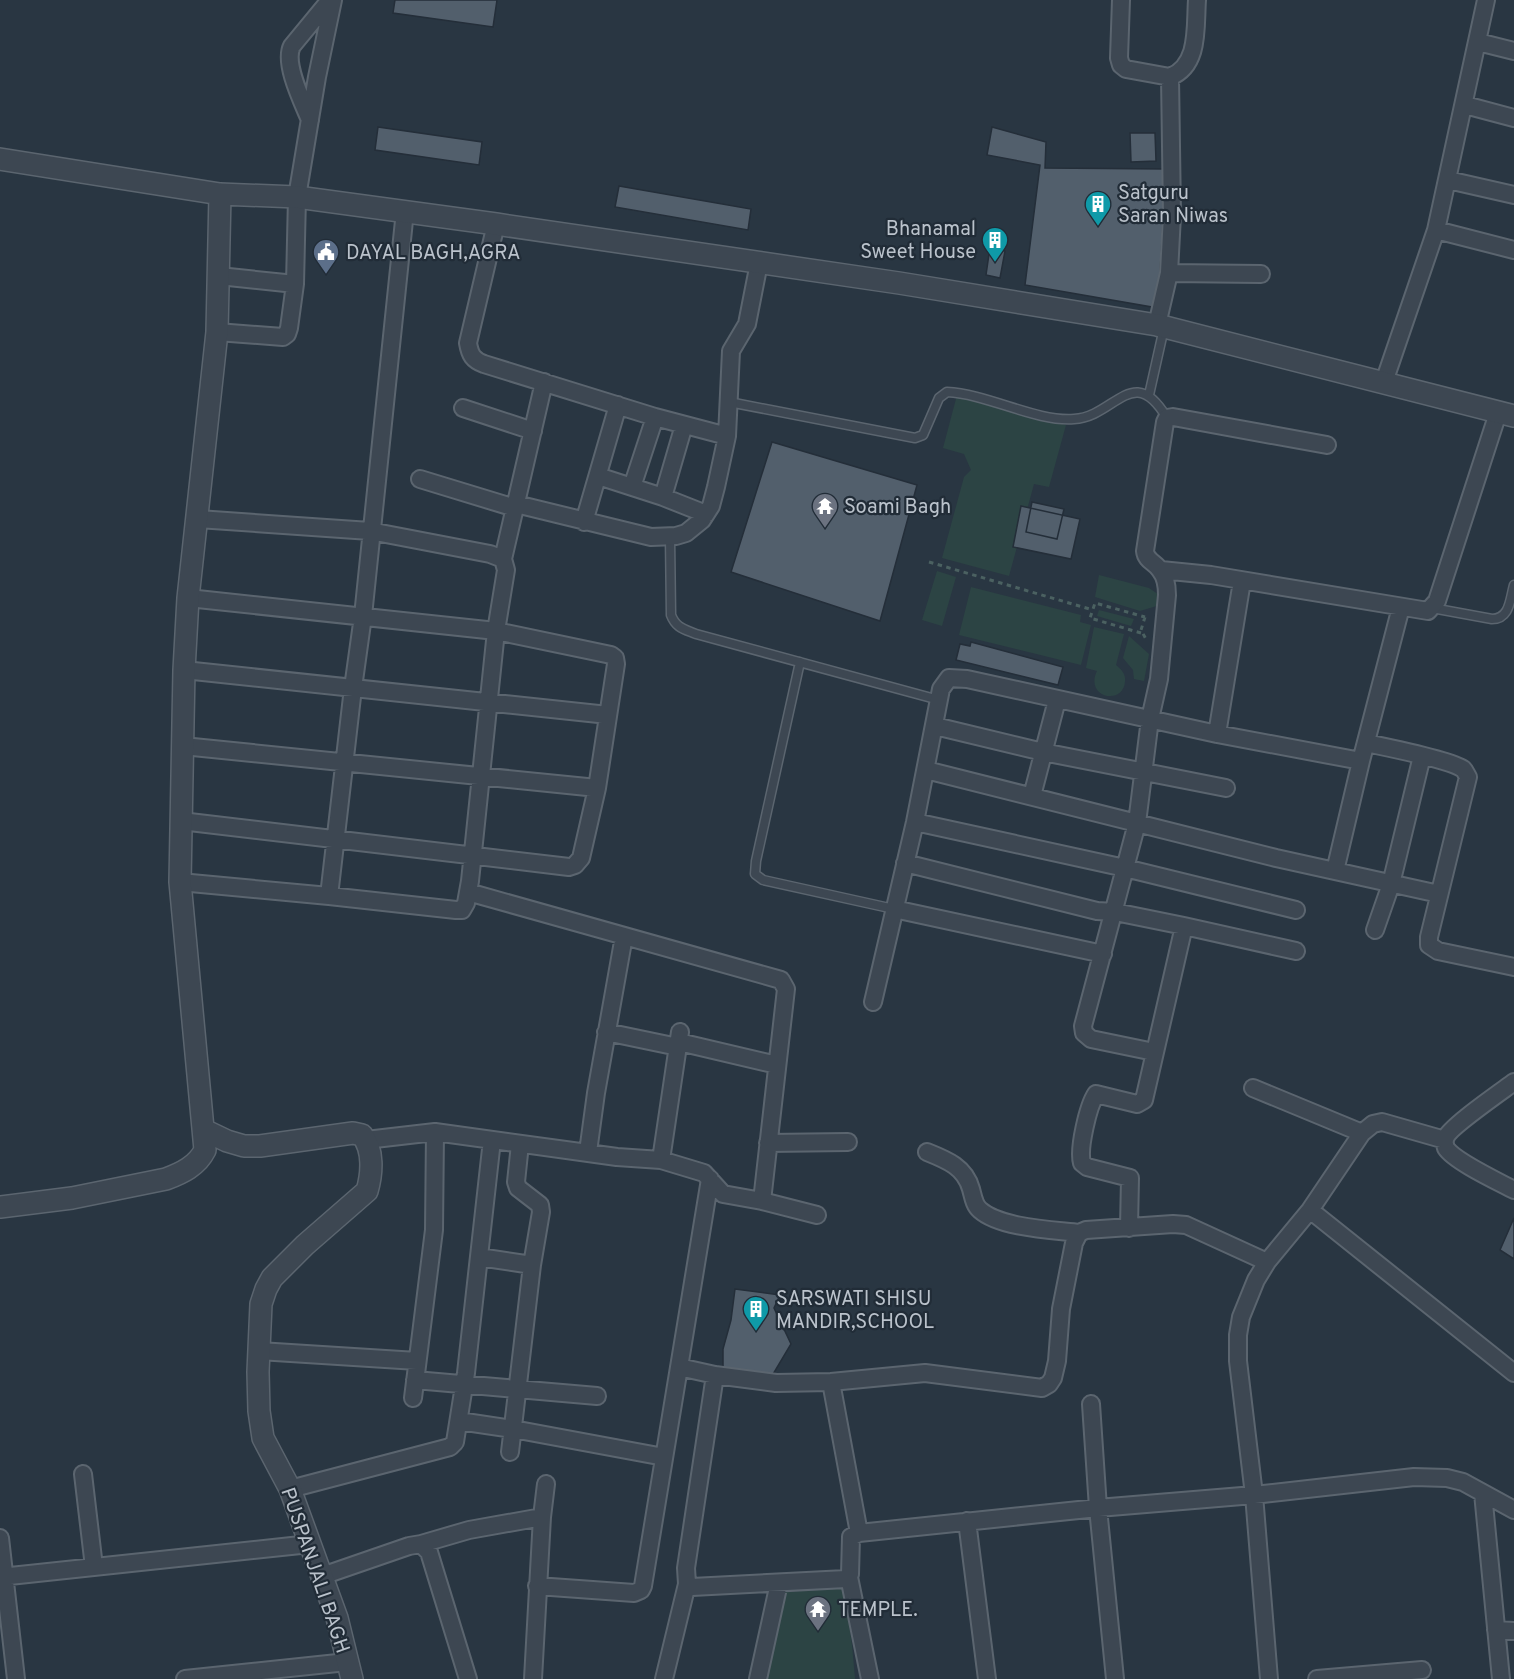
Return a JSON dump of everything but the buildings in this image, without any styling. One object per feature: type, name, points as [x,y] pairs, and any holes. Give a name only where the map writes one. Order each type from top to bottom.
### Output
[{"type":"street","points":[[218,332],[283,337],[287,334],[295,284],[297,197],[332,0]]},
{"type":"street","points":[[310,121],[288,54],[292,46],[332,0]]},
{"type":"street","points":[[1121,0],[1119,58],[1121,66],[1126,69],[1170,76],[1184,69],[1193,52],[1197,0]]},
{"type":"street","points":[[1384,382],[1436,230],[1486,0]]},
{"type":"street","points":[[1478,42],[1514,51]]},
{"type":"street","points":[[1160,326],[1169,273],[1172,215],[1170,76]]},
{"type":"street","points":[[1465,105],[1514,118]]},
{"type":"street","points":[[0,159],[220,194],[297,197],[496,224],[759,262],[1160,326],[1506,414],[1437,601],[1426,612],[1211,575],[1161,570]]},
{"type":"street","points":[[1448,180],[1514,195]]},
{"type":"street","points":[[0,1207],[72,1198],[177,1175],[195,1164],[205,1150],[180,882],[184,670],[188,598],[218,332],[220,194]]},
{"type":"street","points":[[329,896],[363,616],[370,531],[405,211]]},
{"type":"street","points":[[496,224],[468,343],[469,352],[473,358],[484,364],[655,417],[727,436]]},
{"type":"street","points":[[1436,230],[1514,250]]},
{"type":"street","points":[[420,479],[515,506],[651,537],[670,537],[686,533],[695,527],[706,514],[716,487],[727,436],[731,351],[747,324],[759,262]]},
{"type":"street","points":[[1169,273],[1261,274]]},
{"type":"street","points":[[219,276],[295,284]]},
{"type":"street","points":[[180,882],[459,910],[465,907],[490,703],[496,631],[506,570],[503,559],[544,382]]},
{"type":"street","points":[[584,522],[618,405]]},
{"type":"street","points":[[463,408],[533,431]]},
{"type":"street","points":[[632,487],[655,417]]},
{"type":"street","points":[[1155,1053],[1092,1039],[1084,1033],[1083,1026],[1137,823],[1150,719],[1159,678],[1167,595],[1166,584],[1161,570],[1147,558],[1145,550],[1164,426],[1167,418],[1173,417],[1327,445]]},
{"type":"street","points":[[663,497],[684,425]]},
{"type":"street","points":[[598,476],[706,514]]},
{"type":"street","points":[[198,519],[370,531],[490,554],[503,559]]},
{"type":"street","points":[[1217,734],[1242,581]]},
{"type":"street","points":[[182,821],[572,866],[581,858],[597,788],[616,664],[614,656],[496,631],[188,598]]},
{"type":"street","points":[[1335,871],[1401,607]]},
{"type":"street","points":[[184,670],[608,715]]},
{"type":"street","points":[[873,1002],[915,822],[943,685],[949,678],[1217,734],[1361,761]]},
{"type":"street","points":[[1032,796],[1057,700]]},
{"type":"street","points":[[935,726],[1043,752],[1226,788]]},
{"type":"street","points":[[1366,743],[1422,756],[1464,770],[1468,777],[1429,937],[1431,947],[1438,951],[1514,968]]},
{"type":"street","points":[[183,746],[597,788]]},
{"type":"street","points":[[1375,930],[1391,884],[1422,756]]},
{"type":"street","points":[[926,770],[1276,858],[1439,894]]},
{"type":"street","points":[[915,822],[1125,868],[1296,910]]},
{"type":"street","points":[[905,863],[1097,910],[1184,926],[1296,951]]},
{"type":"street","points":[[468,892],[781,980],[786,989],[762,1201]]},
{"type":"street","points":[[894,909],[1103,954]]},
{"type":"street","points":[[1129,1228],[1130,1178],[1087,1167],[1082,1163],[1081,1154],[1089,1112],[1095,1096],[1099,1093],[1137,1104],[1142,1103],[1184,926]]},
{"type":"street","points":[[588,1152],[606,1032],[624,936]]},
{"type":"street","points":[[606,1032],[679,1040],[777,1065]]},
{"type":"street","points":[[661,1160],[679,1040]]},
{"type":"street","points":[[1514,1082],[1471,1114],[1448,1134],[1445,1140],[1446,1147],[1458,1158],[1514,1190]]},
{"type":"street","points":[[1253,1088],[1362,1133]]},
{"type":"street","points":[[1269,1679],[1254,1495],[1238,1362],[1238,1335],[1250,1291],[1267,1262],[1310,1210],[1362,1133],[1373,1124],[1382,1122],[1445,1140]]},
{"type":"street","points":[[204,1130],[226,1141],[244,1146],[260,1146],[353,1133],[362,1135],[366,1140],[435,1132],[661,1160],[697,1170],[710,1179],[723,1194],[818,1215]]},
{"type":"street","points":[[413,1398],[434,1230],[435,1132]]},
{"type":"street","name":"PUSPANJALI BAGH","points":[[349,1671],[337,1618],[290,1489],[263,1438],[258,1390],[259,1351],[261,1304],[272,1278],[305,1245],[367,1191],[370,1160],[366,1140]]},
{"type":"street","points":[[290,1489],[450,1447],[456,1438],[492,1140]]},
{"type":"street","points":[[768,1143],[848,1143]]},
{"type":"street","points":[[510,1452],[516,1388],[541,1208],[537,1202],[518,1188],[516,1182],[520,1144]]},
{"type":"street","points":[[927,1152],[964,1172],[975,1204],[982,1212],[1019,1226],[1080,1233]]},
{"type":"street","points":[[537,1586],[634,1593],[641,1590],[710,1179]]},
{"type":"street","points":[[1310,1210],[1514,1373]]},
{"type":"street","points":[[679,1367],[715,1375],[776,1383],[831,1382],[925,1373],[1033,1388],[1046,1386],[1053,1378],[1057,1361],[1061,1309],[1074,1243],[1080,1233],[1086,1230],[1186,1225],[1267,1262]]},
{"type":"street","points":[[479,1257],[532,1264]]},
{"type":"street","points":[[259,1351],[417,1361]]},
{"type":"street","points":[[664,1679],[687,1584],[686,1568],[715,1375]]},
{"type":"street","points":[[415,1380],[597,1396]]},
{"type":"street","points":[[831,1382],[859,1533]]},
{"type":"street","points":[[1091,1404],[1098,1508],[1115,1679]]},
{"type":"street","points":[[459,1421],[664,1457]]},
{"type":"street","points":[[83,1474],[94,1567]]},
{"type":"street","points":[[870,1679],[849,1577],[851,1537],[859,1533],[1098,1508],[1254,1495],[1414,1477],[1447,1478],[1463,1482],[1514,1510]]},
{"type":"street","points":[[533,1679],[537,1586],[546,1484]]},
{"type":"street","points":[[1483,1493],[1501,1679]]},
{"type":"street","points":[[322,1576],[415,1544],[469,1530],[542,1517]]},
{"type":"street","points":[[967,1521],[987,1679]]},
{"type":"street","points":[[0,1538],[2,1577],[16,1679]]},
{"type":"street","points":[[2,1577],[310,1544]]},
{"type":"street","points":[[421,1544],[429,1552],[468,1679]]},
{"type":"street","points":[[687,1584],[698,1588],[849,1577]]},
{"type":"street","points":[[759,1679],[779,1583]]},
{"type":"street","points":[[1496,1630],[1514,1631]]},
{"type":"street","points":[[1317,1679],[1422,1670]]},
{"type":"street","points":[[185,1679],[349,1671]]},
{"type":"lane","points":[[1149,394],[1160,326]]},
{"type":"lane","points":[[729,402],[915,438],[923,435],[939,398],[947,392],[1045,415],[1073,419],[1088,416],[1128,394],[1149,394],[1158,402],[1167,418]]},
{"type":"lane","points":[[670,537],[671,615],[675,625],[696,634],[940,700]]},
{"type":"lane","points":[[1432,608],[1492,619],[1501,618],[1508,608],[1514,585]]},
{"type":"lane","points":[[801,662],[756,861],[756,874],[763,880],[894,909]]},
{"type":"path","points":[[928,562],[1093,610]]},
{"type":"path","points":[[1141,633],[1090,618],[1095,603],[1145,617]]},
{"type":"green space","points":[[957,395],[1066,425],[1049,487],[1034,484],[1009,576],[942,558],[964,477],[971,470],[964,454],[943,448]]},
{"type":"green space","points":[[937,571],[956,577],[942,626],[922,620]]},
{"type":"green space","points":[[1099,575],[1149,588],[1162,597],[1160,605],[1140,611],[1095,597]]},
{"type":"green space","points":[[971,587],[1081,615],[1080,622],[1091,625],[1081,665],[959,635]]},
{"type":"green space","points":[[1099,610],[1134,619],[1131,626],[1097,616]]},
{"type":"green space","points":[[1094,627],[1124,634],[1116,665],[1124,674],[1125,681],[1123,689],[1112,696],[1100,693],[1094,680],[1097,671],[1086,668]]},
{"type":"green space","points":[[1129,636],[1149,654],[1144,681],[1134,679],[1133,670],[1123,658]]},
{"type":"green space","points":[[844,1588],[855,1679],[766,1679],[785,1592]]},
{"type":"place","name":"Satguru Saran Niwas","points":[[1098,227]]},
{"type":"place","name":"Bhanamal Sweet House","points":[[995,263]]},
{"type":"place","name":"DAYAL BAGH,AGRA","points":[[326,275]]},
{"type":"place","name":"Soami Bagh","points":[[825,529]]},
{"type":"place","name":"SARSWATI SHISU MANDIR,SCHOOL","points":[[756,1332]]},
{"type":"place","name":"TEMPLE.","points":[[818,1632]]}]
